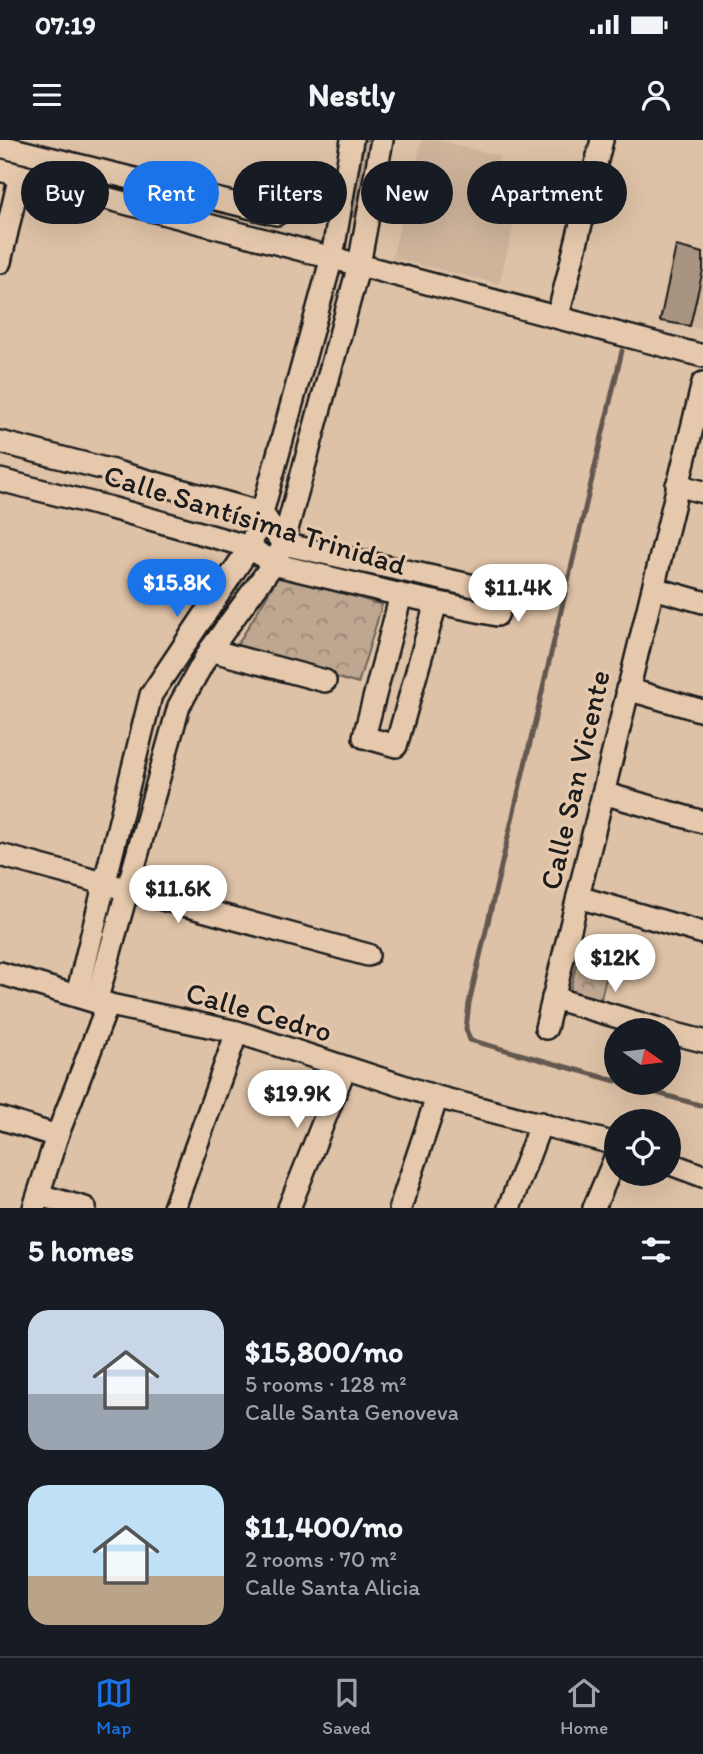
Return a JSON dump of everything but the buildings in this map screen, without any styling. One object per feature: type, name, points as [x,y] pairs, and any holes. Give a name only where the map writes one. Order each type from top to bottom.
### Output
[{"type":"street","points":[[94,1000],[104,883],[151,695],[250,547],[262,513],[332,257],[352,140]]},
{"type":"street","points":[[85,1208],[36,1202],[179,706],[210,650],[273,564],[283,544],[359,265],[382,140]]},
{"type":"street","points":[[558,316],[602,140]]},
{"type":"street","points":[[0,146],[233,203]]},
{"type":"street","points":[[0,262],[10,173],[703,356]]},
{"type":"street","name":"Calle San Vicente","points":[[546,1028],[703,383]]},
{"type":"street","name":"Calle Santísima Trinidad","points":[[0,442],[262,513],[283,544],[506,593],[500,614],[494,616],[401,596],[273,564],[250,547],[0,480]]},
{"type":"street","points":[[677,485],[703,492]]},
{"type":"street","points":[[653,588],[703,602]]},
{"type":"street","points":[[401,596],[364,737],[396,746],[436,603]]},
{"type":"street","points":[[210,650],[325,681]]},
{"type":"street","points":[[627,689],[703,711]]},
{"type":"street","points":[[603,793],[703,822]]},
{"type":"street","points":[[0,855],[368,955]]},
{"type":"street","points":[[578,897],[703,933]]},
{"type":"street","name":"Calle Cedro","points":[[0,973],[94,1000],[237,1032],[437,1097],[604,1141]]},
{"type":"street","points":[[553,998],[622,1018]]},
{"type":"street","points":[[174,1208],[237,1032]]},
{"type":"street","points":[[681,1035],[703,1041]]},
{"type":"street","points":[[289,1208],[345,1068]]},
{"type":"street","points":[[400,1208],[437,1097]]},
{"type":"street","points":[[0,1118],[57,1136]]},
{"type":"street","points":[[509,1208],[541,1123]]},
{"type":"street","points":[[681,1168],[703,1176]]},
{"type":"street","points":[[594,1208],[604,1184]]},
{"type":"shaded area","points":[[422,140],[438,140],[499,156],[498,161],[467,161],[467,224],[514,224],[499,284],[392,258],[401,224],[453,224],[453,161],[417,161]]},
{"type":"shaded area","points":[[703,270],[703,330],[690,326]]},
{"type":"green space","points":[[361,140],[370,140],[366,161],[361,161],[361,190],[356,217],[347,215]]},
{"type":"green space","points":[[280,574],[382,605],[358,684],[236,647]]},
{"type":"green space","points":[[581,945],[612,952],[601,999],[570,991]]},
{"type":"waterway","points":[[604,1078],[470,1040],[466,1029],[469,1003],[622,351]]},
{"type":"waterway","points":[[668,1096],[703,1106]]}]
